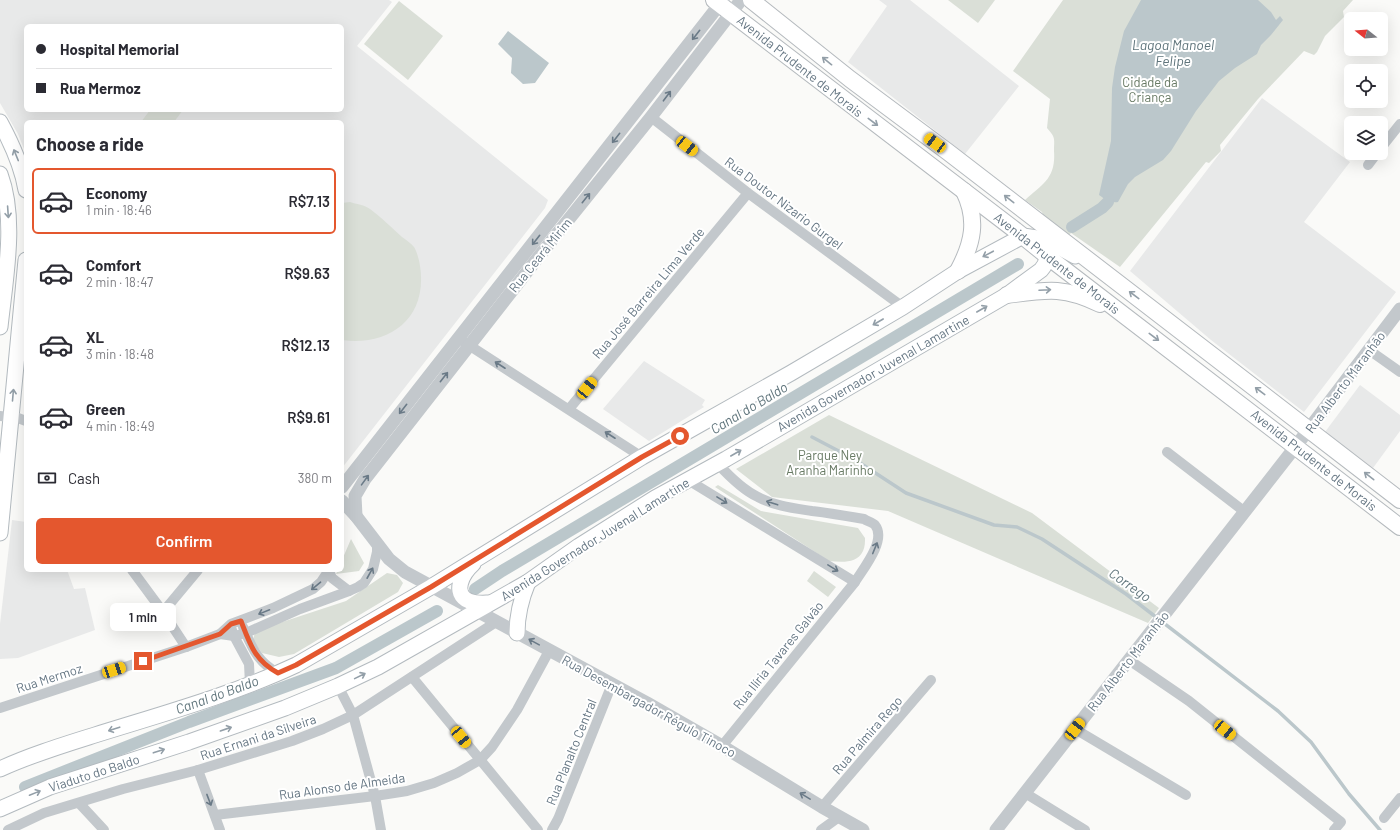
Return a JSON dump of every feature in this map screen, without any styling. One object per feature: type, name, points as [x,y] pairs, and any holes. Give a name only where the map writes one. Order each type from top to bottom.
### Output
[{"type":"main road","name":"Avenida Prudente de Morais","points":[[751,0],[850,79],[948,152],[1400,500]]},
{"type":"main road","name":"Avenida Prudente de Morais","points":[[726,3],[792,61],[1023,236],[1047,249],[1129,318],[1400,527]]},
{"type":"main road","points":[[792,61],[835,82],[842,83],[850,79]]},
{"type":"main road","points":[[0,122],[16,154],[24,180]]},
{"type":"main road","points":[[0,174],[7,201],[0,323],[6,328],[10,329],[16,328],[20,324]]},
{"type":"main road","points":[[958,271],[968,249],[972,230],[972,210],[964,191]]},
{"type":"main road","points":[[1028,214],[1040,228],[1047,249],[1065,250],[1106,274]]},
{"type":"main road","points":[[0,770],[45,751],[250,684],[296,665],[431,587],[642,457],[791,373],[903,307],[958,271],[1023,236]]},
{"type":"main road","name":"Avenida Governador Juvenal Lamartine","points":[[190,742],[285,708],[338,686],[378,667],[492,603],[528,582],[655,498],[718,464],[1007,295],[1041,270],[1045,265],[1047,249]]},
{"type":"main road","points":[[0,528],[6,416],[20,324],[24,281]]},
{"type":"main road","points":[[1007,295],[1046,290],[1071,292],[1091,299],[1129,318]]},
{"type":"main road","points":[[482,556],[470,567],[462,578],[460,590],[464,598],[470,601],[492,603]]},
{"type":"main road","points":[[516,633],[517,615],[523,593],[528,582]]},
{"type":"main road","name":"Viaduto do Baldo","points":[[0,809],[50,787],[190,742]]},
{"type":"street","name":"Rua Ceará Mirim","points":[[344,485],[651,117],[726,3]]},
{"type":"street","name":"Rua Ceará Mirim","points":[[356,516],[355,496],[360,487],[464,342],[726,3]]},
{"type":"street","name":"Rua Doutor Nizario Gurgel","points":[[651,117],[748,193],[903,307]]},
{"type":"street","points":[[1388,139],[1400,124]]},
{"type":"street","points":[[1368,165],[1372,160]]},
{"type":"street","name":"Rua José Barreira Lima Verde","points":[[569,409],[748,193]]},
{"type":"street","name":"Rua Alberto Maranhão","points":[[996,830],[1309,430],[1400,309]]},
{"type":"street","points":[[464,342],[642,457]]},
{"type":"street","points":[[1369,350],[1400,372]]},
{"type":"street","points":[[6,416],[24,420]]},
{"type":"street","points":[[1167,452],[1245,512]]},
{"type":"street","name":"Rua Ilíria Tavares Galvão","points":[[718,464],[742,487],[766,501],[786,507],[864,519],[875,525],[878,534],[877,545],[855,582],[722,746]]},
{"type":"street","points":[[688,480],[855,582]]},
{"type":"street","name":"Rua Desembargador Régulo Tinoco","points":[[344,503],[356,516],[389,559],[396,565],[431,587],[612,684],[722,746],[858,829]]},
{"type":"street","name":"Rua Mermoz","points":[[220,634],[234,636],[246,633],[300,609],[349,591],[364,583],[369,576],[375,560],[376,543]]},
{"type":"street","points":[[133,572],[163,612],[186,647]]},
{"type":"street","points":[[163,612],[196,572]]},
{"type":"street","name":"Rua Mermoz","points":[[0,708],[186,647],[220,634],[231,624],[300,597],[321,582],[328,572]]},
{"type":"street","points":[[330,572],[332,578],[349,591]]},
{"type":"street","points":[[241,621],[260,660],[278,673]]},
{"type":"street","name":"Rua Ernani da Silveira","points":[[8,830],[44,813],[123,789],[198,770],[292,741],[323,729],[353,715],[496,622]]},
{"type":"street","points":[[231,624],[234,636],[250,664],[250,684]]},
{"type":"street","name":"Rua Alonso de Almeida","points":[[215,815],[408,791],[434,783],[457,772],[480,760],[492,747],[517,710],[549,651]]},
{"type":"street","points":[[1129,660],[1189,701],[1341,822],[1334,830]]},
{"type":"street","points":[[412,677],[538,830]]},
{"type":"street","name":"Rua Palmira Rego","points":[[822,807],[932,680]]},
{"type":"street","name":"Rua Planalto Central","points":[[552,830],[558,819],[612,684]]},
{"type":"street","points":[[338,686],[353,715],[375,796],[381,830]]},
{"type":"street","points":[[1075,729],[1186,795]]},
{"type":"street","points":[[198,770],[220,830]]},
{"type":"street","points":[[1025,793],[1085,830]]},
{"type":"street","points":[[1384,818],[1400,798]]},
{"type":"street","points":[[79,803],[104,830]]},
{"type":"street","points":[[821,830],[839,817]]},
{"type":"shaded area","points":[[0,0],[389,0],[392,2],[357,46],[548,200],[545,208],[344,465],[344,120],[24,120],[24,149],[18,134],[0,103]]},
{"type":"shaded area","points":[[879,0],[910,0],[1019,86],[965,154],[848,62],[887,6]]},
{"type":"shaded area","points":[[1262,98],[1344,158],[1344,160],[1350,162],[1304,222],[1396,292],[1304,412],[1211,340],[1130,271]]},
{"type":"shaded area","points":[[644,361],[705,400],[702,405],[704,407],[649,441],[603,409]]},
{"type":"shaded area","points":[[1360,385],[1400,415],[1400,431],[1373,468],[1325,432]]},
{"type":"shaded area","points":[[12,520],[24,522],[24,572],[68,572],[74,589],[85,588],[95,630],[18,658],[0,659],[0,624]]},
{"type":"green space","points":[[948,0],[995,0],[978,23]]},
{"type":"green space","name":"Cidade da Criança","points":[[1063,0],[1353,0],[1343,11],[1344,17],[1325,36],[1317,52],[1314,55],[1304,51],[1258,99],[1220,145],[1221,151],[1209,163],[1206,162],[1120,267],[1071,233],[1067,237],[1043,215],[1042,212],[1025,200],[1043,185],[1053,168],[1054,141],[1052,134],[1047,128],[1050,99],[1013,71]]},
{"type":"green space","points":[[399,1],[443,36],[408,80],[364,44]]},
{"type":"green space","points":[[148,112],[182,112],[176,120],[142,120]]},
{"type":"green space","points":[[350,202],[370,209],[414,247],[419,261],[421,273],[420,292],[416,307],[398,328],[386,335],[373,339],[358,341],[344,340],[344,203]]},
{"type":"green space","name":"Parque Ney Aranha Marinho","points":[[829,415],[1032,513],[1159,608],[1148,623],[888,511],[772,497],[736,469]]},
{"type":"green space","points":[[718,485],[761,511],[858,528],[865,538],[865,546],[863,551],[853,560],[843,562],[829,561],[715,487]]},
{"type":"green space","points":[[351,539],[364,563],[359,571],[336,574],[337,572],[344,572],[344,555]]},
{"type":"green space","points":[[814,571],[836,587],[828,597],[807,581]]},
{"type":"green space","points":[[387,573],[397,575],[403,583],[398,592],[294,654],[279,657],[262,653],[253,641],[255,631],[346,601]]},
{"type":"water","name":"Lagoa Manoel Felipe","points":[[1141,0],[1258,0],[1271,12],[1276,20],[1280,16],[1283,20],[1261,45],[1257,54],[1235,68],[1219,81],[1196,111],[1171,151],[1163,160],[1135,177],[1128,184],[1118,202],[1110,202],[1099,195],[1111,141],[1112,88],[1115,67],[1124,31]]},
{"type":"water","points":[[508,31],[549,63],[535,83],[523,84],[511,73],[512,58],[498,44]]},
{"type":"waterway","name":"Canal do Baldo","points":[[1072,227],[1102,208],[1108,202]]},
{"type":"waterway","name":"Canal do Baldo","points":[[475,589],[502,571],[1018,264]]},
{"type":"waterway","name":"Corrego","points":[[812,437],[854,459],[906,493],[994,525],[1017,527],[1042,539],[1126,594],[1278,711],[1311,742],[1349,794],[1380,830]]},
{"type":"waterway","name":"Canal do Baldo","points":[[25,787],[189,722],[336,668],[437,611]]},
{"type":"route","points":[[143,661],[220,634],[231,624],[241,621],[260,660],[273,671],[278,673],[296,665],[431,587],[642,457],[680,436]]}]
